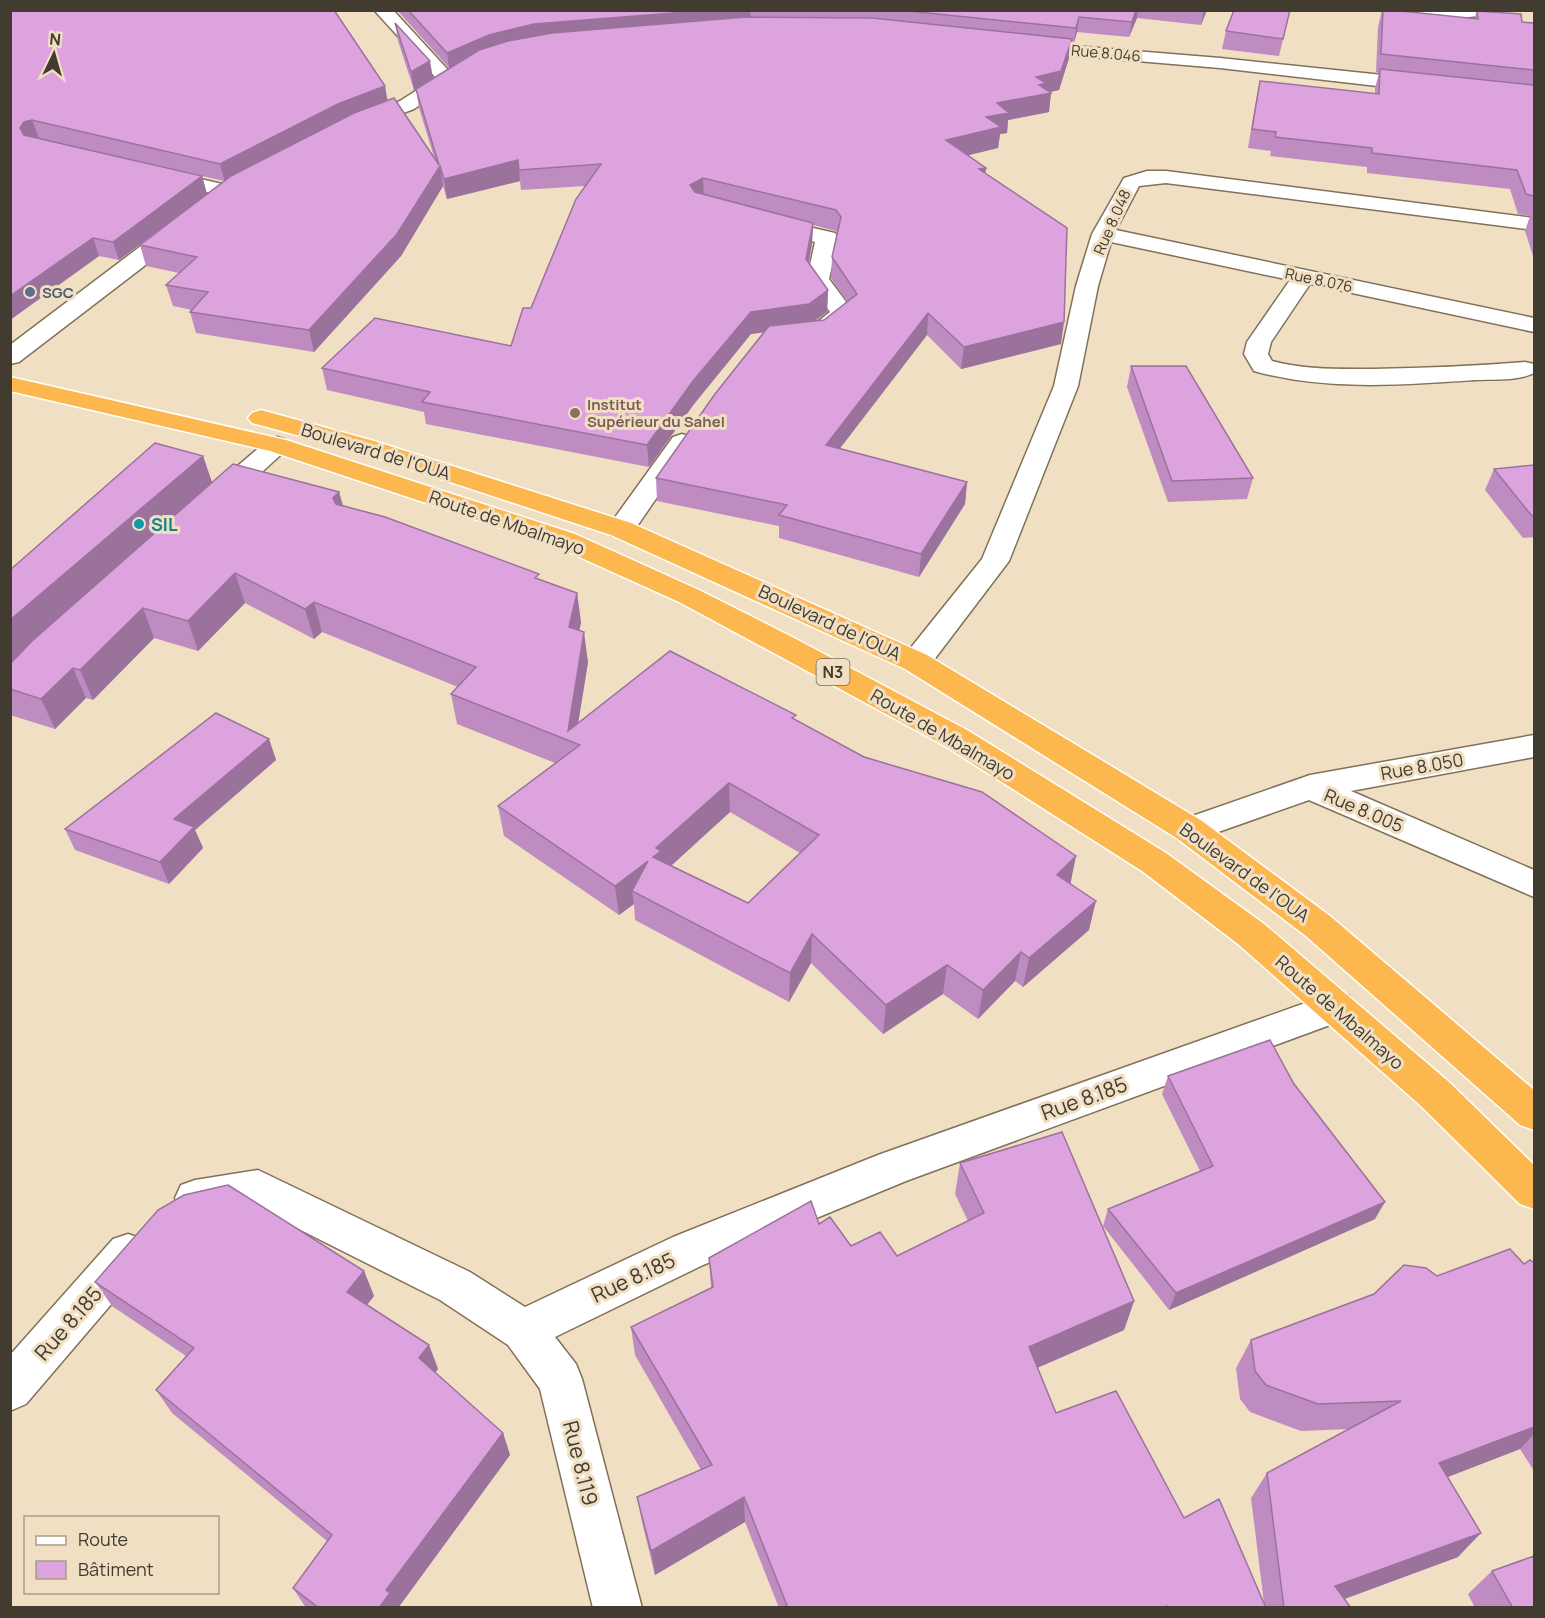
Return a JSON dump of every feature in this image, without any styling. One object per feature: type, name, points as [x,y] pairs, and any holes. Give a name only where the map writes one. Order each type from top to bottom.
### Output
[{"type":"highway","name":"Boulevard de l'OUA","points":[[10,362],[270,420],[407,459],[621,529],[916,662],[1190,830],[1318,926],[1534,1113]]},
{"type":"highway","name":"Route de Mbalmayo","points":[[10,384],[277,444],[565,540],[689,596],[783,645],[956,738],[1154,862],[1251,934],[1336,1007],[1435,1094],[1534,1191]]},
{"type":"street","points":[[382,10],[402,28],[446,79]]},
{"type":"street","points":[[1413,10],[1445,13],[1488,10]]},
{"type":"street","name":"Rue 8.046","points":[[1001,44],[1220,63],[1441,87]]},
{"type":"street","points":[[339,132],[406,105],[475,63]]},
{"type":"street","points":[[138,170],[228,191]]},
{"type":"street","name":"Rue 8.048","points":[[916,662],[995,561],[1066,386],[1087,286],[1103,234],[1131,182],[1147,177],[1166,177],[1534,224]]},
{"type":"street","points":[[209,205],[248,180]]},
{"type":"street","points":[[748,218],[828,238],[818,279],[843,314],[815,335],[793,337]]},
{"type":"street","points":[[10,357],[190,220]]},
{"type":"street","name":"Rue 8.076","points":[[1103,234],[1534,325]]},
{"type":"street","points":[[1304,277],[1259,342],[1256,354],[1263,366],[1284,373],[1340,376],[1443,376],[1526,369]]},
{"type":"street","points":[[621,529],[692,428]]},
{"type":"street","points":[[195,519],[277,444]]},
{"type":"street","name":"Rue 8.050","points":[[1310,787],[1534,746]]},
{"type":"street","name":"Rue 8.005","points":[[1190,830],[1310,787],[1534,884]]},
{"type":"street","name":"Rue 8.185","points":[[10,1389],[160,1219],[198,1196],[258,1188],[455,1286],[523,1329],[688,1251],[892,1168],[1336,1007]]},
{"type":"street","name":"Rue 8.119","points":[[523,1329],[560,1379],[618,1608]]},
{"type":"building","points":[[10,10],[334,10],[385,86],[338,104],[220,164],[32,120],[24,122],[20,128],[24,135],[202,176],[113,242],[93,238],[10,296]]},
{"type":"building","points":[[408,10],[711,10],[534,24],[489,35],[447,53]]},
{"type":"building","points":[[898,10],[1136,10],[1132,22],[1079,17],[1076,28]]},
{"type":"building","points":[[1234,10],[1290,10],[1283,39],[1226,31]]},
{"type":"building","points":[[1383,10],[1478,19],[1477,11],[1521,14],[1522,22],[1534,23],[1534,70],[1381,54]]},
{"type":"building","points":[[746,17],[872,18],[1072,39],[1061,71],[1036,77],[1046,83],[1039,85],[1051,93],[997,103],[1009,113],[986,117],[1001,127],[946,140],[986,168],[979,169],[1067,228],[1064,322],[964,347],[928,313],[826,445],[967,482],[921,554],[779,515],[787,505],[656,478],[715,394],[769,326],[824,320],[857,294],[832,257],[841,217],[836,210],[703,178],[690,185],[695,192],[813,223],[806,259],[828,290],[809,304],[751,312],[693,381],[647,445],[422,402],[430,392],[322,368],[375,318],[511,346],[523,308],[531,308],[576,199],[601,164],[519,170],[518,160],[444,179],[440,166],[397,234],[309,330],[190,312],[208,292],[166,285],[197,257],[140,245],[231,176],[354,113],[394,98],[439,165],[416,89],[479,50],[508,41],[552,33]]},
{"type":"building","points":[[395,23],[430,61],[411,72]]},
{"type":"building","points":[[1380,69],[1534,85],[1534,196],[1526,194],[1517,170],[1372,153],[1372,148],[1275,137],[1276,132],[1252,129],[1260,81],[1379,94]]},
{"type":"building","points":[[1131,366],[1186,366],[1253,478],[1172,481]]},
{"type":"building","points":[[155,443],[203,456],[10,620],[10,570]]},
{"type":"building","points":[[233,464],[339,492],[333,498],[336,504],[385,517],[539,574],[535,578],[577,593],[569,627],[584,632],[568,731],[670,651],[796,715],[792,718],[864,757],[982,792],[1076,856],[1057,875],[1096,901],[1029,958],[1021,952],[983,990],[947,965],[886,1005],[812,934],[790,973],[632,891],[648,861],[615,886],[498,806],[580,745],[451,694],[476,667],[314,602],[305,609],[235,573],[188,621],[143,608],[80,670],[73,668],[41,699],[10,689],[10,664],[32,641]],"holes":[[[729,783],[819,835],[748,903],[653,857],[661,851],[656,848]]]},
{"type":"building","points":[[1534,465],[1534,516],[1532,516],[1494,469]]},
{"type":"building","points":[[216,713],[269,739],[174,819],[194,827],[160,862],[65,829]]},
{"type":"building","points":[[1270,1040],[1294,1084],[1385,1202],[1176,1293],[1108,1209],[1213,1166],[1168,1076]]},
{"type":"building","points":[[1062,1132],[1134,1301],[1029,1347],[1056,1413],[1116,1391],[1184,1518],[1219,1499],[1266,1608],[1168,1608],[1167,1606],[1165,1608],[788,1608],[744,1497],[651,1551],[637,1497],[712,1465],[631,1327],[713,1287],[709,1258],[811,1201],[819,1224],[830,1217],[851,1246],[880,1232],[897,1256],[984,1213],[960,1163]]},
{"type":"building","points":[[228,1185],[364,1271],[347,1292],[429,1345],[419,1358],[503,1433],[386,1590],[390,1593],[379,1608],[319,1608],[293,1588],[332,1535],[156,1390],[194,1348],[95,1282],[158,1210],[184,1195]]},
{"type":"building","points":[[1510,1249],[1524,1264],[1530,1260],[1534,1263],[1534,1427],[1439,1463],[1481,1533],[1335,1586],[1351,1608],[1284,1608],[1267,1473],[1401,1401],[1318,1404],[1266,1385],[1255,1371],[1251,1340],[1374,1294],[1404,1265],[1426,1268],[1437,1276]]},
{"type":"building","points":[[1534,1556],[1534,1608],[1513,1608],[1492,1571]]},
{"type":"place","name":"SGC","points":[[30,292]]},
{"type":"place","name":"Institut Supérieur du Sahel","points":[[575,413]]},
{"type":"place","name":"SIL","points":[[139,524]]}]
